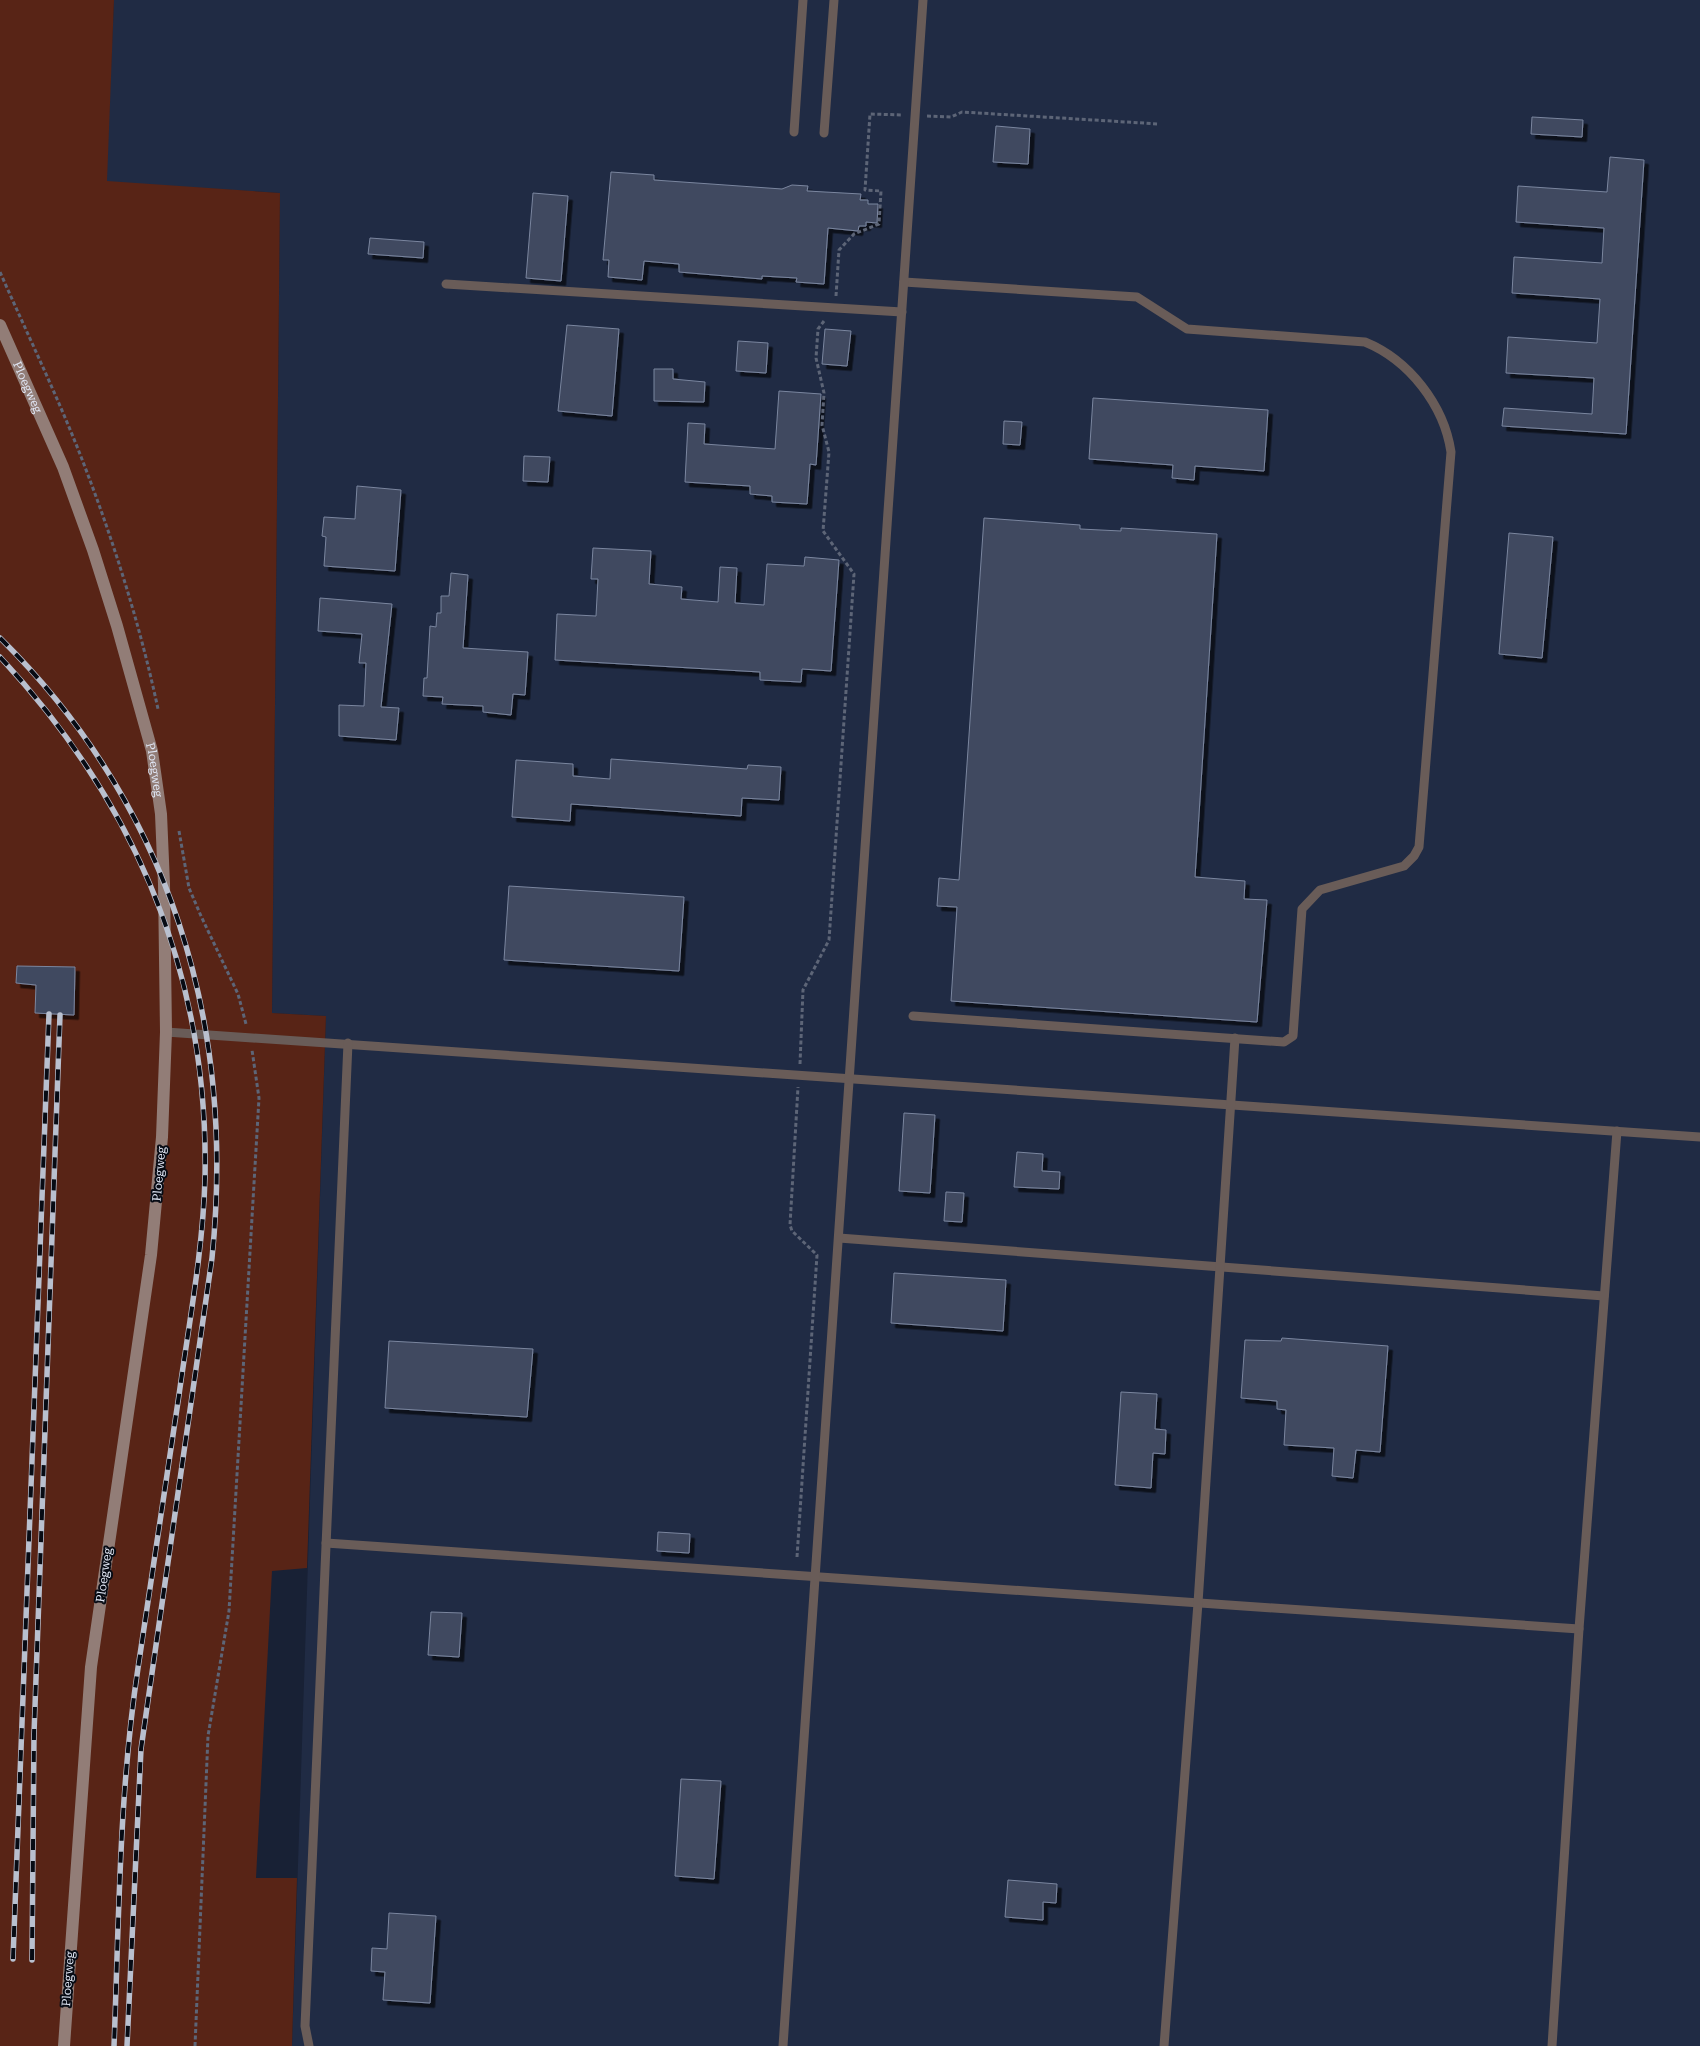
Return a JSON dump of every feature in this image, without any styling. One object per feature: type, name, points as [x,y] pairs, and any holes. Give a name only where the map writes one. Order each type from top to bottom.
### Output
[{"type":"street","name":"Ploegweg","points":[[0,325],[63,467],[93,550],[152,751],[162,838],[166,1032],[162,1137],[151,1255],[90,1666],[64,2046]]},
{"type":"lane","points":[[794,132],[803,0]]},
{"type":"lane","points":[[824,134],[834,0]]},
{"type":"lane","points":[[783,2046],[923,0]]},
{"type":"lane","points":[[904,282],[1137,297],[1187,329],[1365,342],[1382,349],[1422,387],[1437,407],[1448,431],[1451,452],[1418,848],[1414,856],[1404,866],[1320,890],[1312,896],[1302,909],[1293,1036],[1284,1042],[913,1016]]},
{"type":"lane","points":[[446,284],[902,312]]},
{"type":"lane","points":[[166,1032],[250,1036],[1700,1137]]},
{"type":"lane","points":[[1164,2046],[1198,1604],[1235,1038]]},
{"type":"lane","points":[[309,2046],[305,2026],[348,1043]]},
{"type":"lane","points":[[1552,2046],[1579,1629],[1617,1132]]},
{"type":"lane","points":[[838,1238],[1604,1296]]},
{"type":"lane","points":[[326,1544],[1579,1629]]},
{"type":"path","points":[[797,1557],[817,1255],[792,1231],[790,1225],[803,990],[829,940],[854,574],[823,531],[829,452],[822,425],[824,393],[816,358],[818,329],[836,302],[840,250],[854,234],[880,224],[881,191],[865,190],[870,114],[951,117],[962,112],[1159,124]]},
{"type":"path","points":[[0,272],[78,449],[132,606],[160,716]]},
{"type":"path","points":[[178,826],[190,888],[201,916],[238,994],[250,1036],[259,1098],[228,1611],[208,1736],[195,2046]]},
{"type":"shaded area","points":[[0,0],[114,0],[107,181],[280,193],[272,1013],[326,1016],[307,1568],[272,1571],[256,1878],[297,1878],[292,2046],[0,2046]]},
{"type":"shaded area","points":[[114,0],[1700,0],[1700,2046],[292,2046],[326,1016],[272,1013],[280,193],[106,182]]},
{"type":"building","points":[[1532,117],[1583,120],[1582,137],[1531,134]]},
{"type":"building","points":[[996,126],[1030,129],[1028,164],[993,162]]},
{"type":"building","points":[[1610,157],[1644,160],[1626,434],[1502,426],[1504,408],[1592,414],[1594,378],[1506,373],[1508,337],[1597,343],[1600,299],[1512,293],[1514,257],[1602,263],[1604,228],[1516,222],[1518,186],[1607,192]]},
{"type":"building","points":[[611,172],[654,175],[654,180],[782,189],[792,185],[808,186],[807,191],[861,194],[860,200],[868,200],[868,204],[878,204],[877,223],[866,222],[866,226],[859,226],[858,231],[828,228],[824,284],[796,282],[797,278],[762,276],[762,279],[679,272],[679,264],[644,261],[642,280],[608,277],[609,260],[603,260]]},
{"type":"building","points":[[533,193],[568,196],[561,281],[526,278]]},
{"type":"building","points":[[370,238],[424,242],[423,258],[368,254]]},
{"type":"building","points":[[567,325],[619,329],[612,416],[558,411]]},
{"type":"building","points":[[825,329],[851,331],[847,366],[822,364]]},
{"type":"building","points":[[738,341],[768,343],[766,373],[736,371]]},
{"type":"building","points":[[654,369],[673,369],[673,379],[705,382],[704,402],[654,401]]},
{"type":"building","points":[[779,391],[821,394],[816,465],[810,464],[807,504],[772,502],[772,496],[750,494],[750,486],[685,482],[688,423],[705,424],[704,444],[775,449]]},
{"type":"building","points":[[1093,398],[1268,410],[1264,471],[1195,466],[1194,480],[1172,478],[1173,465],[1089,459]]},
{"type":"building","points":[[1004,421],[1022,422],[1020,445],[1003,444]]},
{"type":"building","points":[[524,456],[550,457],[548,482],[523,481]]},
{"type":"building","points":[[357,486],[401,490],[395,571],[324,566],[326,537],[322,536],[324,517],[355,519]]},
{"type":"building","points":[[984,518],[1080,525],[1080,529],[1121,531],[1121,528],[1217,534],[1195,877],[1245,881],[1244,899],[1267,900],[1257,1022],[951,1001],[957,907],[937,906],[939,878],[959,880]]},
{"type":"building","points":[[1509,533],[1553,537],[1542,658],[1499,654]]},
{"type":"building","points":[[593,548],[651,551],[649,584],[682,587],[681,599],[718,602],[720,567],[737,568],[735,603],[764,605],[767,564],[804,566],[805,557],[839,560],[831,671],[802,669],[801,682],[760,680],[760,672],[555,660],[557,614],[596,616],[598,579],[591,579]]},
{"type":"building","points":[[451,573],[468,575],[463,648],[528,652],[525,695],[513,694],[511,715],[483,712],[483,706],[442,704],[443,697],[423,696],[424,678],[427,678],[430,626],[436,627],[437,613],[441,613],[441,596],[449,596]]},
{"type":"building","points":[[320,598],[392,604],[381,707],[399,708],[396,740],[339,736],[339,705],[364,706],[366,663],[359,663],[362,634],[318,631]]},
{"type":"building","points":[[611,759],[747,769],[748,765],[781,767],[779,800],[742,798],[741,816],[571,804],[570,821],[512,817],[516,760],[573,764],[573,776],[610,779]]},
{"type":"building","points":[[509,886],[684,897],[679,971],[504,960]]},
{"type":"building","points":[[17,966],[75,967],[74,1015],[35,1013],[36,985],[16,983]]},
{"type":"building","points":[[904,1113],[935,1115],[930,1193],[899,1191]]},
{"type":"building","points":[[1017,1152],[1043,1154],[1042,1171],[1060,1172],[1059,1189],[1014,1187]]},
{"type":"building","points":[[946,1192],[964,1193],[962,1222],[944,1221]]},
{"type":"building","points":[[894,1273],[1006,1280],[1003,1331],[891,1323]]},
{"type":"building","points":[[1282,1338],[1388,1346],[1380,1452],[1356,1450],[1353,1478],[1332,1476],[1334,1448],[1284,1445],[1286,1410],[1277,1409],[1277,1401],[1241,1398],[1245,1340],[1281,1341]]},
{"type":"building","points":[[389,1341],[533,1349],[527,1417],[385,1408]]},
{"type":"building","points":[[1121,1392],[1157,1394],[1155,1429],[1166,1430],[1165,1454],[1153,1453],[1151,1488],[1115,1485]]},
{"type":"building","points":[[658,1532],[690,1534],[689,1553],[657,1551]]},
{"type":"building","points":[[431,1612],[462,1613],[459,1657],[428,1655]]},
{"type":"building","points":[[681,1779],[721,1781],[714,1879],[675,1876]]},
{"type":"building","points":[[1008,1880],[1057,1884],[1056,1903],[1043,1902],[1043,1920],[1005,1917]]},
{"type":"building","points":[[389,1913],[436,1916],[430,2003],[383,2000],[385,1972],[371,1971],[372,1948],[387,1949]]},
{"type":"railway","points":[[0,638],[59,703],[108,773],[148,846],[179,923],[200,1003],[213,1086],[217,1171],[212,1258],[141,1749],[127,2046]]},
{"type":"railway","points":[[0,657],[48,713],[90,772],[126,833],[155,897],[178,963],[194,1032],[203,1104],[205,1178],[199,1259],[138,1668],[127,1762],[123,1809],[114,2046]]},
{"type":"railway","points":[[13,1959],[49,1014]]},
{"type":"railway","points":[[32,1960],[34,1734],[60,1015]]}]
